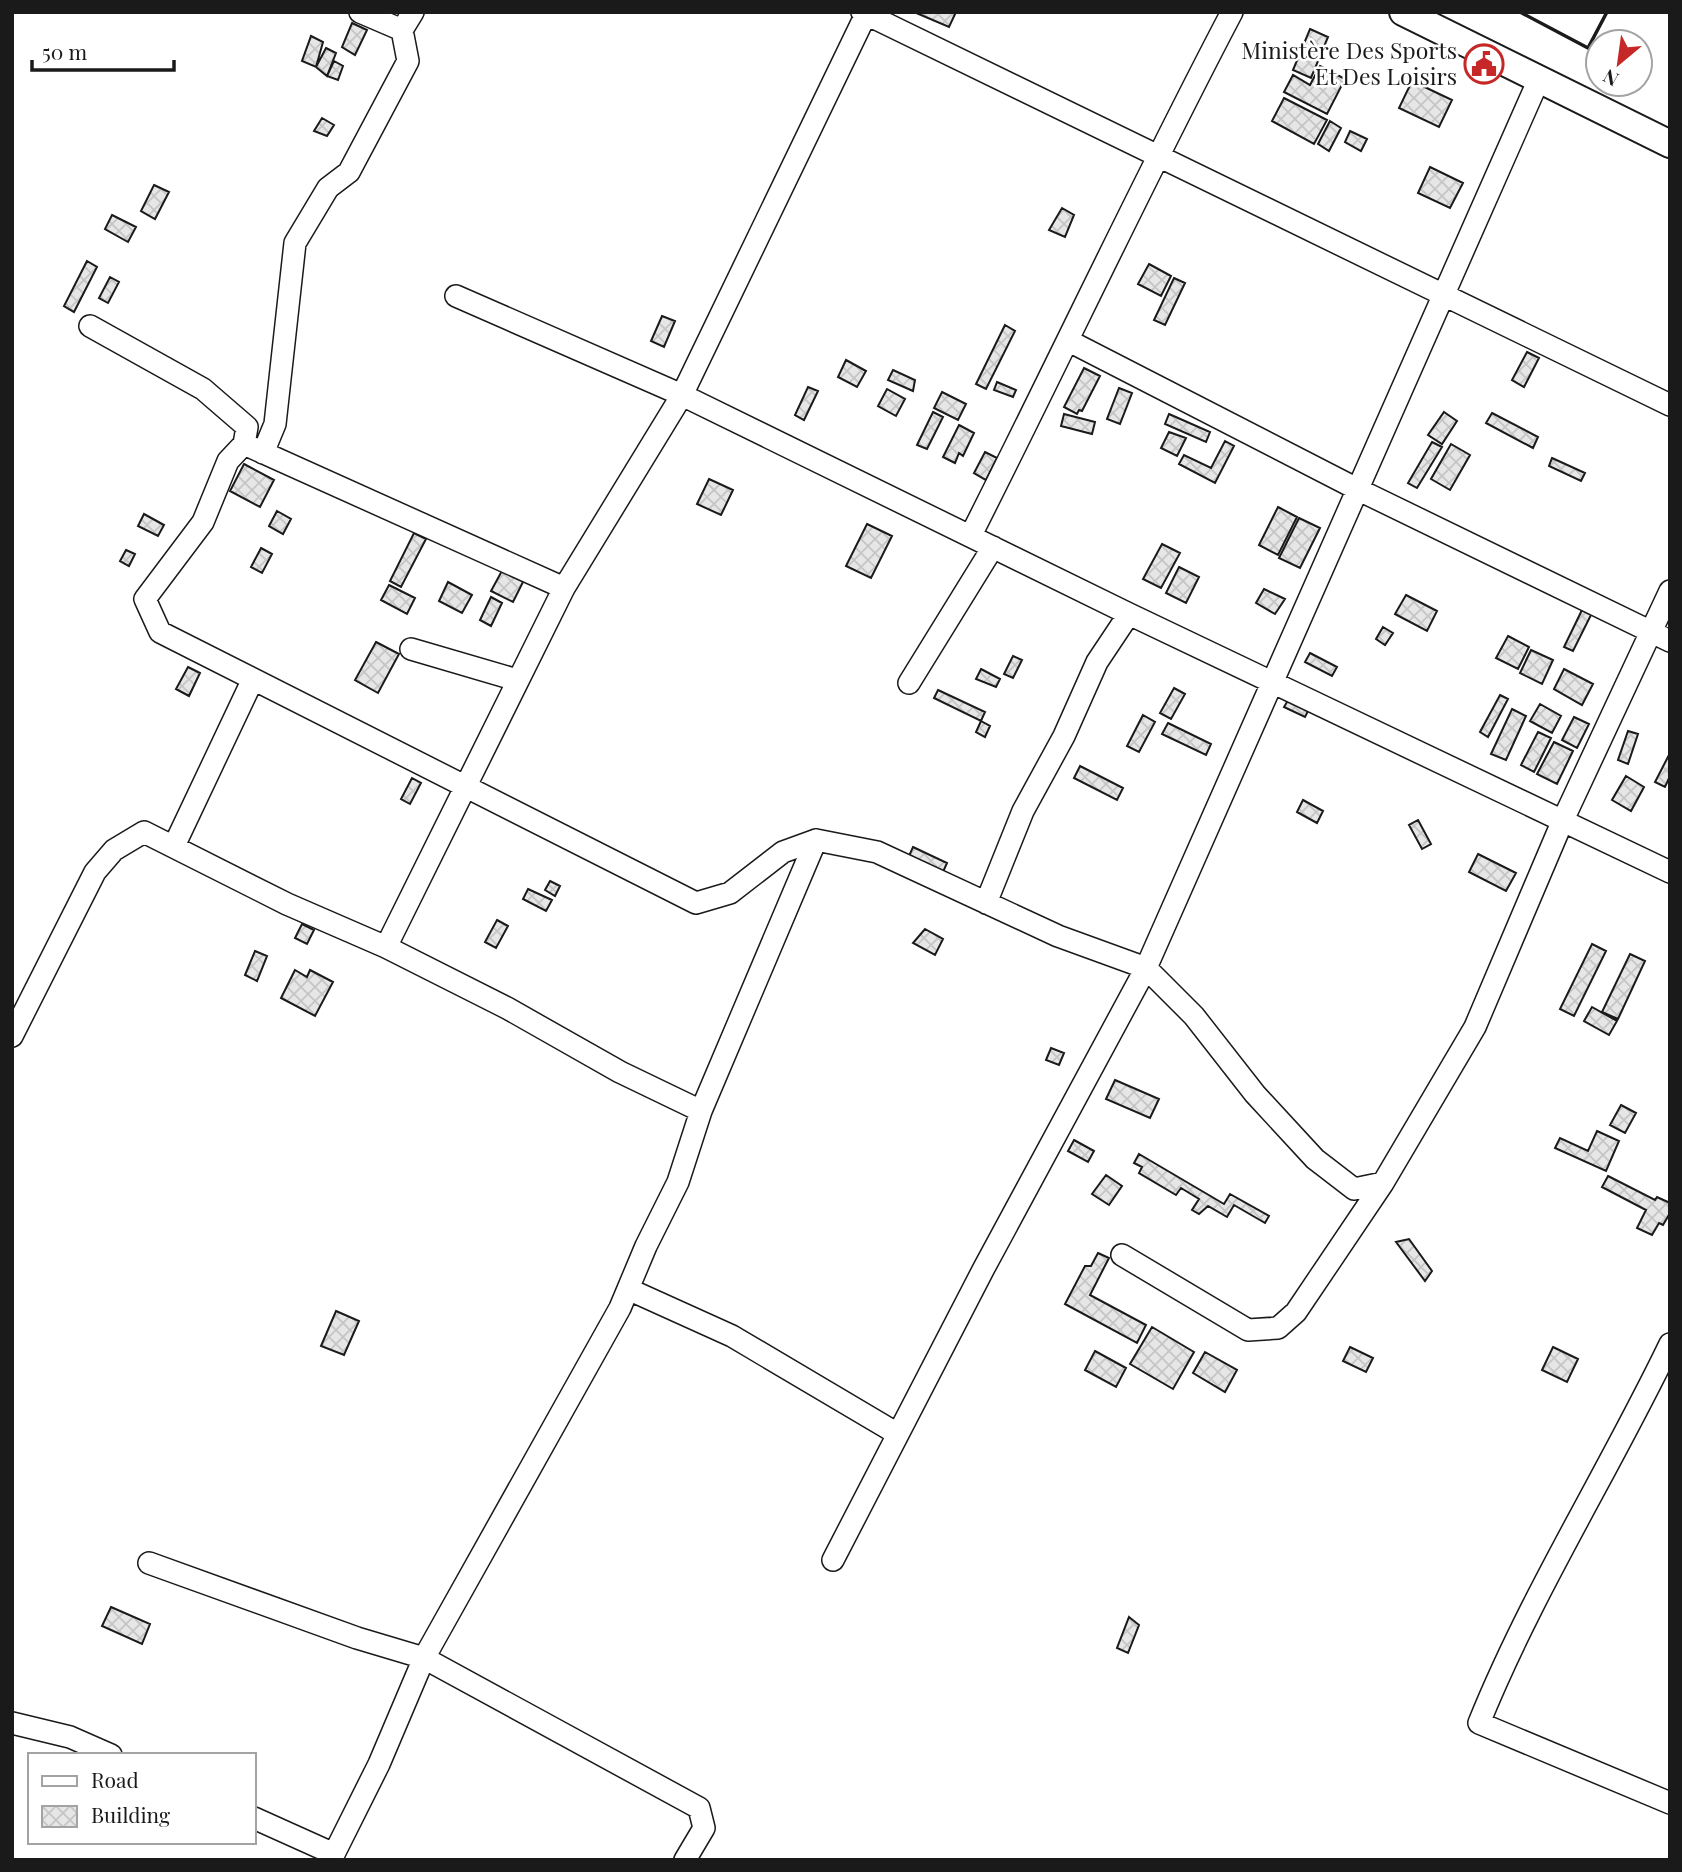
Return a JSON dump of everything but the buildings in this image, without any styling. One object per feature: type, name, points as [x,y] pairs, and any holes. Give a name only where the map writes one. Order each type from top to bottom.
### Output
[{"type":"main road","points":[[1403,12],[1670,144]]},
{"type":"street","points":[[360,12],[408,21],[408,61],[349,172],[328,188],[295,243],[275,424],[253,448],[228,461],[203,522],[145,599],[160,632],[696,903],[730,893],[783,852],[816,840],[877,852],[1058,936],[1146,968],[1194,1016],[1255,1094],[1315,1159],[1354,1189],[1383,1184]]},
{"type":"street","points":[[971,535],[1069,341],[1157,155],[1232,12]]},
{"type":"street","points":[[386,947],[564,587],[682,395],[865,13],[1670,405]]},
{"type":"street","points":[[833,1560],[896,1433],[1146,968],[1539,79]]},
{"type":"street","points":[[456,296],[682,395],[1129,614],[1670,872]]},
{"type":"street","points":[[90,326],[202,389],[247,427],[253,448],[564,587]]},
{"type":"street","points":[[1069,341],[1357,489],[1670,640]]},
{"type":"street","points":[[909,682],[993,547]]},
{"type":"street","points":[[1122,1255],[1248,1330],[1278,1328],[1296,1312],[1383,1184],[1475,1027],[1563,820],[1670,591]]},
{"type":"street","points":[[986,903],[1023,811],[1058,749],[1097,662],[1129,614]]},
{"type":"street","points":[[411,649],[517,680]]},
{"type":"street","points":[[174,846],[253,679]]},
{"type":"street","points":[[12,1036],[95,872],[114,850],[144,832],[298,909],[386,947],[507,1008],[598,1061],[701,1111]]},
{"type":"street","points":[[256,1819],[333,1857],[379,1763],[424,1658],[628,1289],[678,1182],[701,1111],[816,840]]},
{"type":"street","points":[[628,1289],[732,1336],[896,1433]]},
{"type":"street","points":[[1670,1344],[1614,1457],[1507,1659],[1479,1723],[1670,1803]]},
{"type":"street","points":[[149,1563],[357,1638],[424,1658],[699,1808],[704,1828],[685,1860]]},
{"type":"street","points":[[12,1723],[70,1737],[106,1753]]},
{"type":"wall","points":[[1520,12],[1588,48],[1607,12]]},
{"type":"place","name":"Ministère Des Sports Et Des Loisirs","points":[[1484,64]]}]
